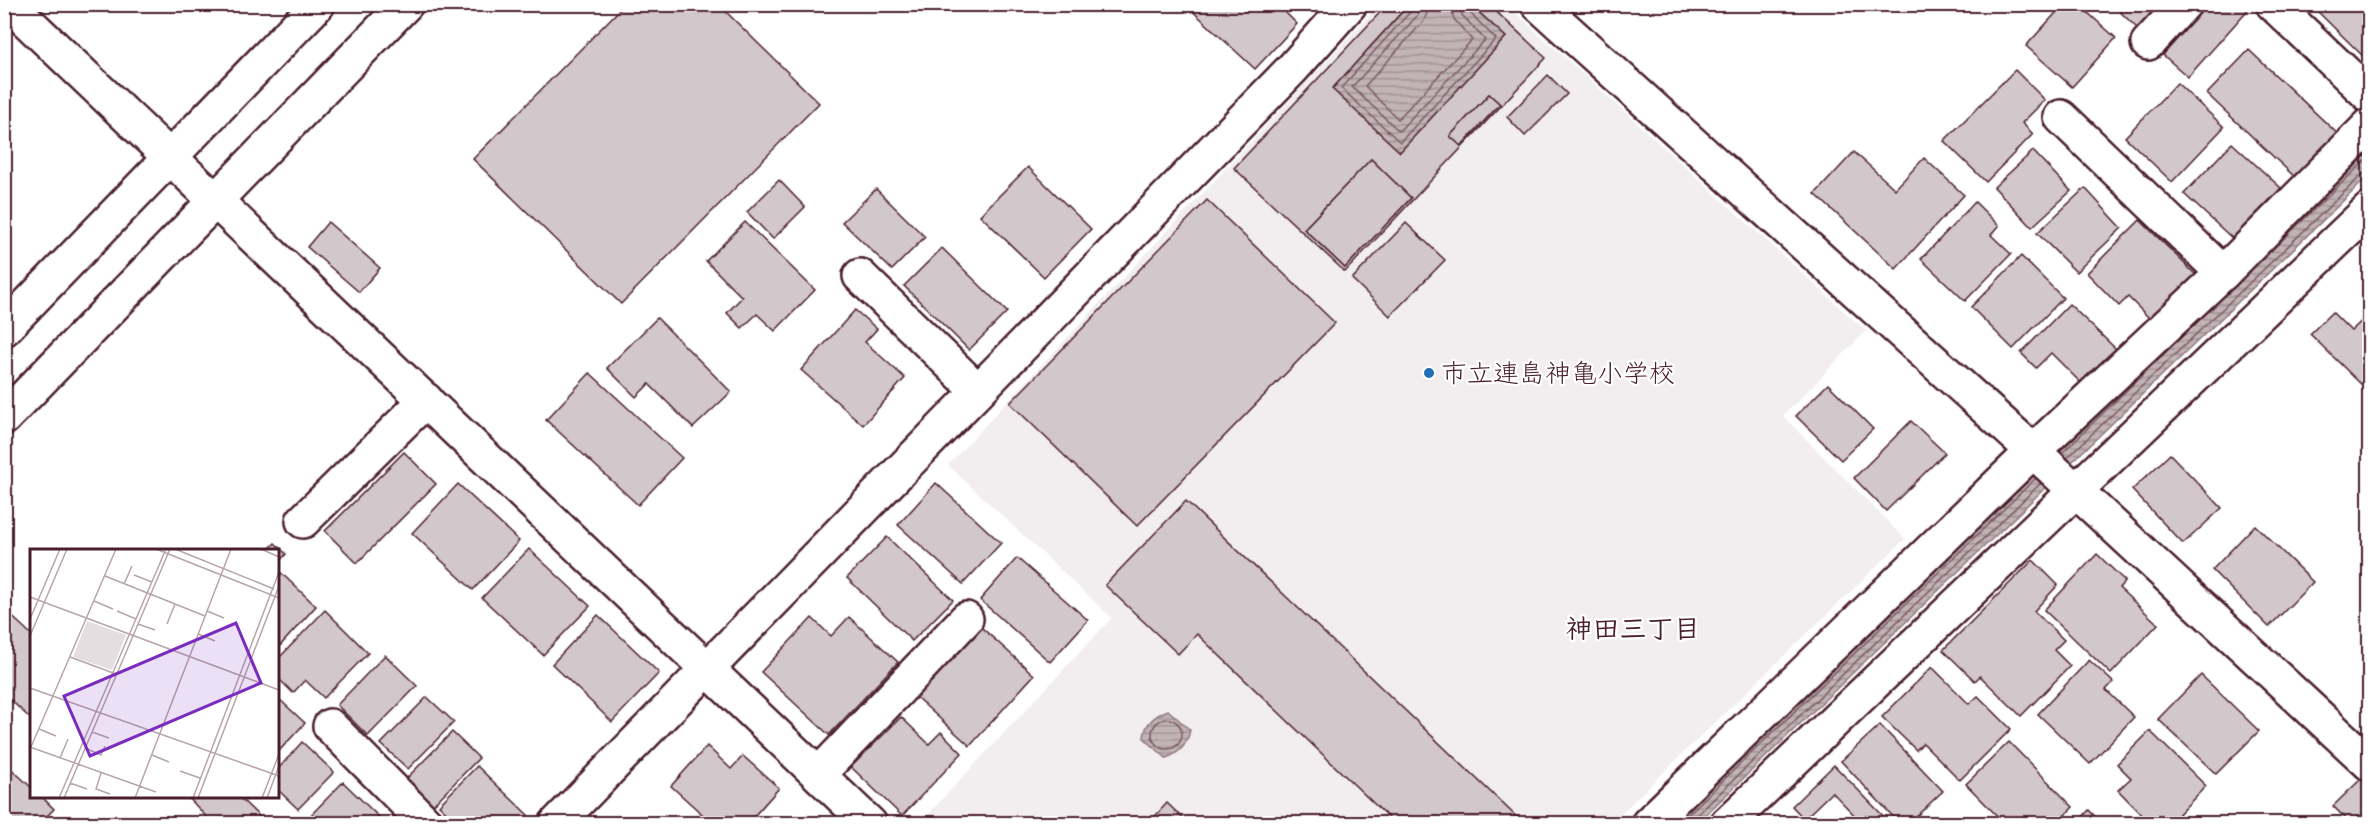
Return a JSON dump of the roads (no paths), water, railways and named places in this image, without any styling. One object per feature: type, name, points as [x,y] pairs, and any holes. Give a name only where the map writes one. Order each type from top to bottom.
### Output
[{"type":"street","points":[[9,4],[870,824]]},
{"type":"street","points":[[4,329],[171,159],[318,4]]},
{"type":"street","points":[[4,418],[405,4]]},
{"type":"street","points":[[556,824],[1292,69],[1350,4]]},
{"type":"street","points":[[1538,4],[2053,470],[2370,764]]},
{"type":"street","points":[[2148,43],[2184,4]]},
{"type":"street","points":[[2273,4],[2370,96]]},
{"type":"street","points":[[2061,117],[2223,273]]},
{"type":"street","points":[[1727,824],[1925,633],[2053,470],[2223,273],[2370,125]]},
{"type":"street","points":[[1650,823],[2053,470],[2370,209]]},
{"type":"street","points":[[860,276],[978,391]]},
{"type":"street","points":[[303,521],[426,400]]},
{"type":"street","points":[[819,774],[966,619]]},
{"type":"street","points":[[330,726],[427,824]]},
{"type":"water","points":[[1409,5],[1470,5],[1506,37],[1400,152],[1332,89]]},
{"type":"water","points":[[2369,147],[2369,176],[1697,823],[1670,824]]},
{"type":"water","points":[[1168,710],[1190,730],[1182,748],[1166,758],[1144,738],[1146,728],[1151,721]]},
{"type":"place","name":"市立連島神亀小学校","points":[[1429,373]]},
{"type":"district","name":"神田三丁目","points":[[1633,629]]}]
